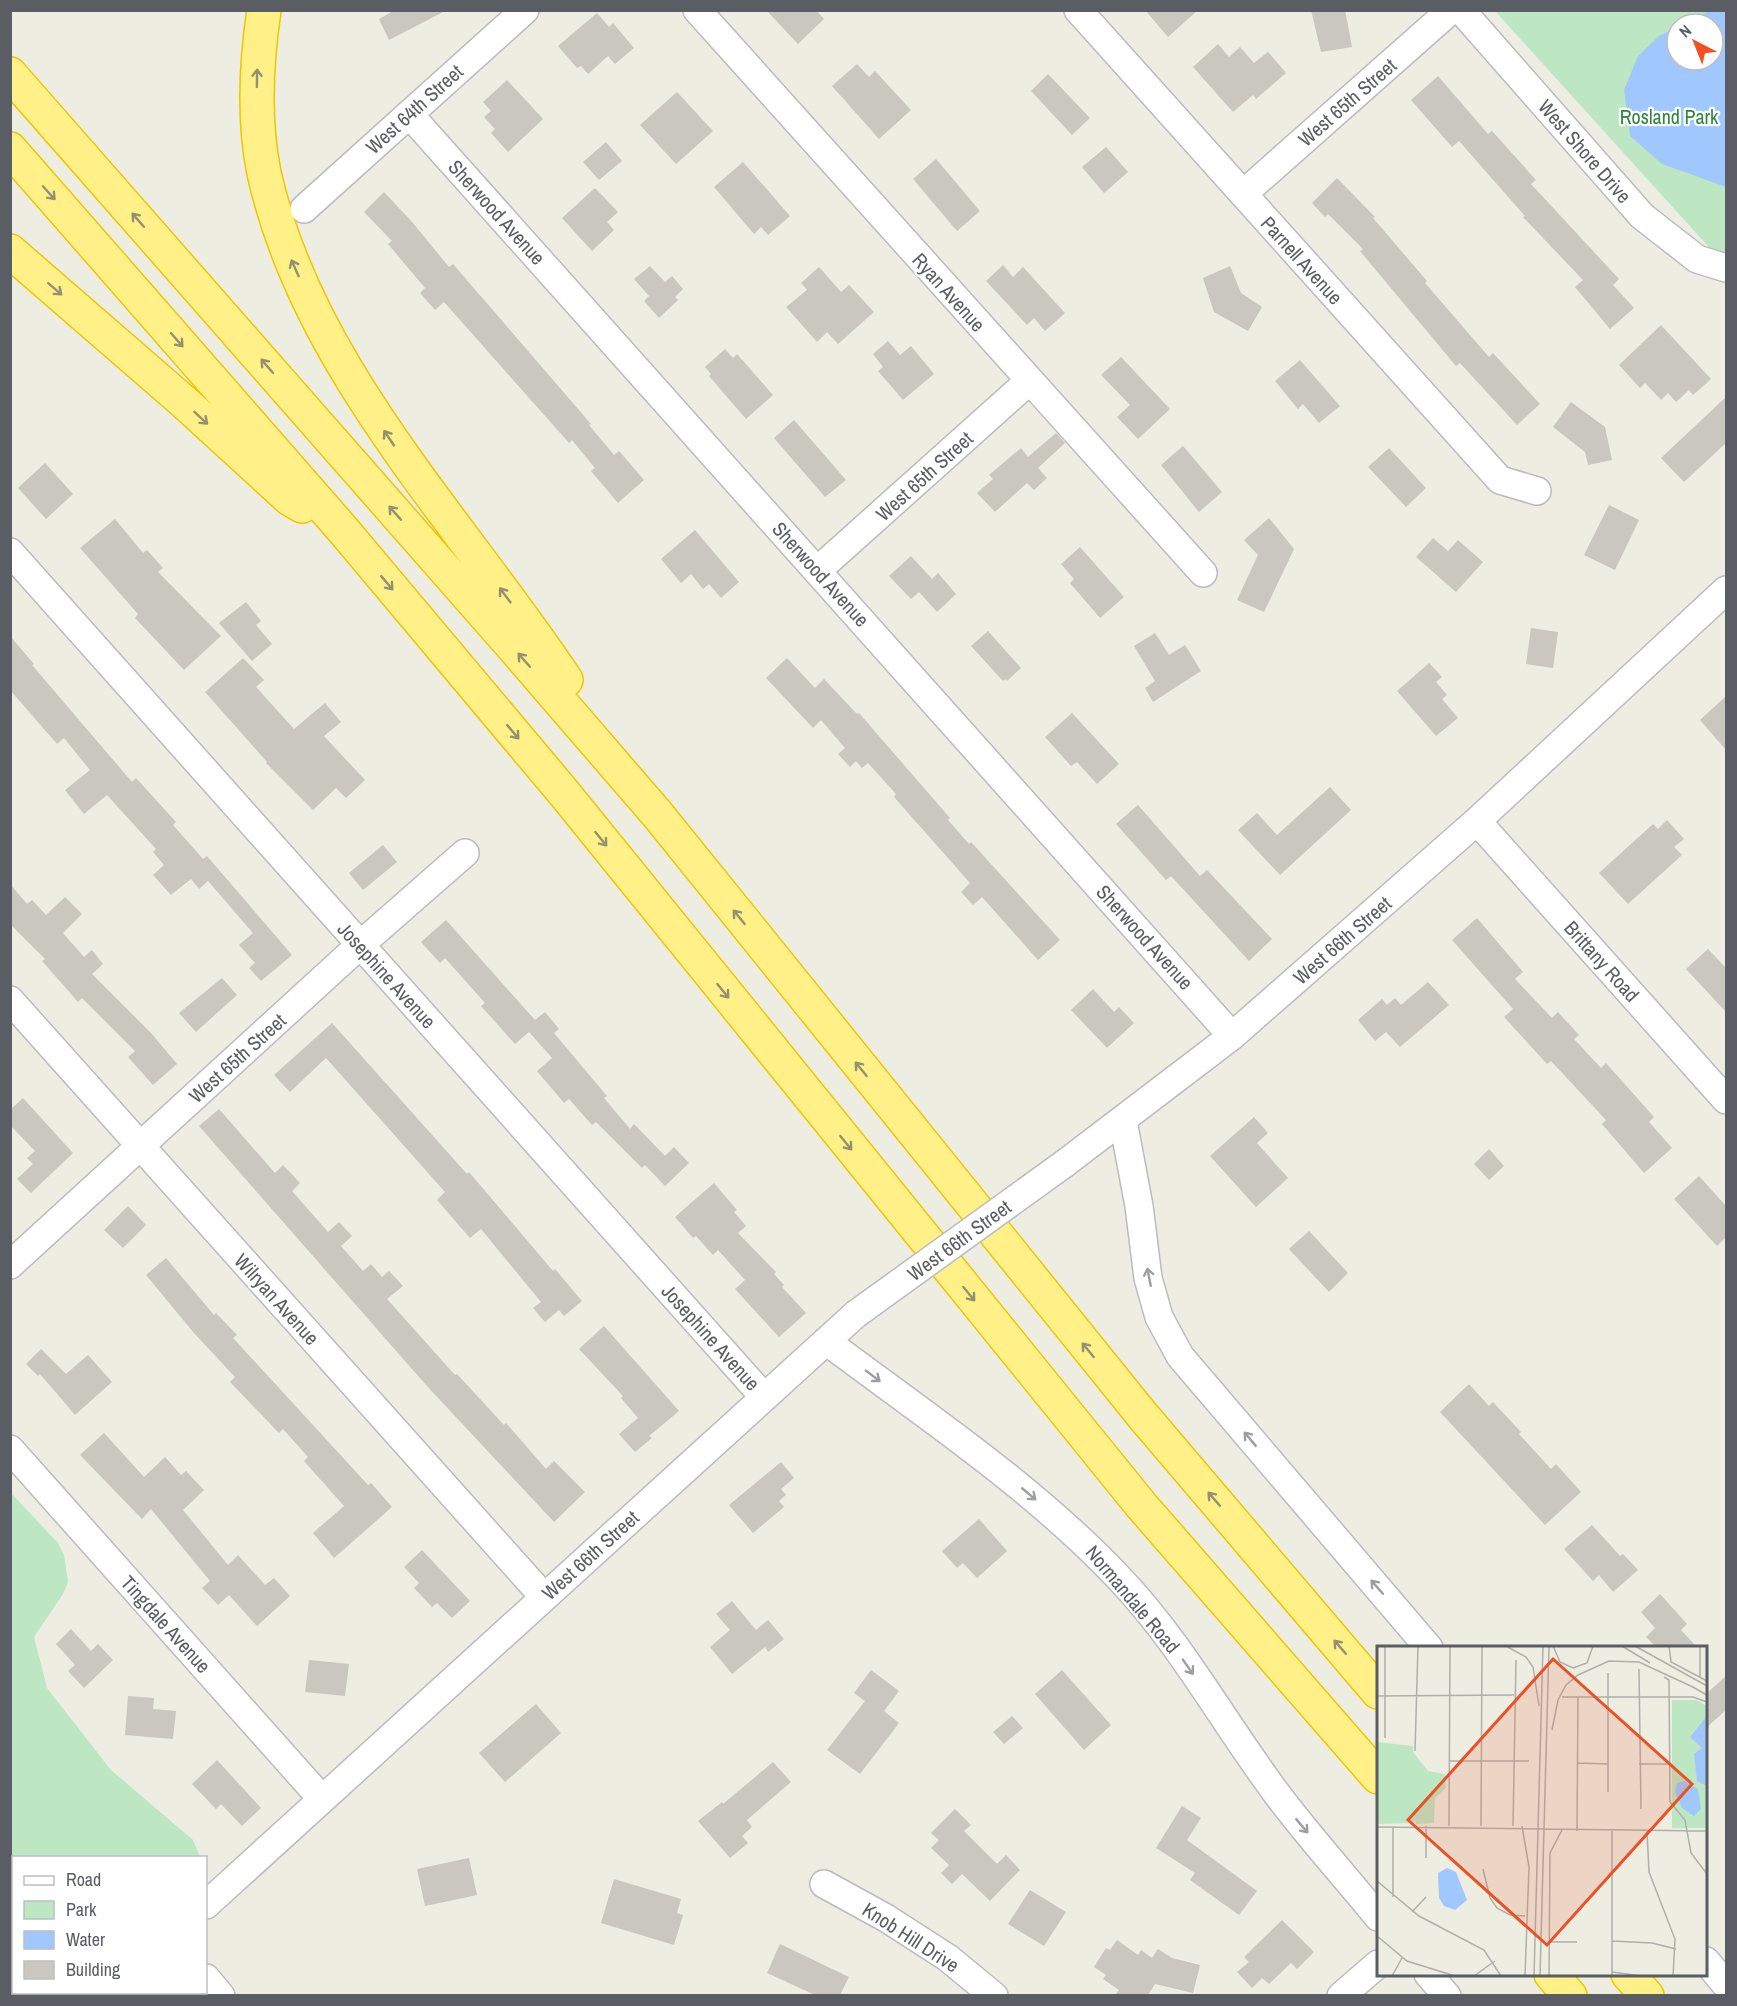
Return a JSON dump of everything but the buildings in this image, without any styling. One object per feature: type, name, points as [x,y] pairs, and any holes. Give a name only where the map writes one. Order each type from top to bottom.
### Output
[{"type":"highway","points":[[264,10],[257,55],[256,100],[264,171],[289,254],[308,298],[351,376],[391,441],[429,489],[562,674],[658,816]]},
{"type":"highway","points":[[10,74],[498,629],[658,816],[1143,1416],[1377,1691]]},
{"type":"highway","points":[[10,149],[344,531],[564,793],[1141,1505],[1377,1776]]},
{"type":"highway","points":[[10,251],[176,394],[290,499],[344,531]]},
{"type":"highway","points":[[1551,1976],[1562,1995]]},
{"type":"highway","points":[[1552,1976],[1570,1995]]},
{"type":"highway","points":[[1630,1976],[1647,1995]]},
{"type":"street","name":"West 64th Street","points":[[304,209],[525,10]]},
{"type":"street","name":"Ryan Avenue","points":[[697,10],[1203,573]]},
{"type":"street","name":"Parnell Avenue","points":[[1078,10],[1500,480],[1537,491]]},
{"type":"street","name":"West 65th Street","points":[[1243,194],[1451,10]]},
{"type":"street","name":"West Shore Drive","points":[[1461,10],[1642,216],[1697,259],[1726,268]]},
{"type":"street","name":"Sherwood Avenue","points":[[410,114],[1232,1036]]},
{"type":"street","name":"West 65th Street","points":[[818,570],[1029,381]]},
{"type":"street","name":"Josephine Avenue","points":[[10,552],[764,1397]]},
{"type":"street","name":"West 66th Street","points":[[207,1904],[856,1314],[1123,1121],[1232,1036],[1723,601]]},
{"type":"street","name":"Brittany Road","points":[[1477,821],[1726,1100]]},
{"type":"street","name":"West 65th Street","points":[[10,1265],[360,945],[465,853]]},
{"type":"street","name":"Wilryan Avenue","points":[[10,1000],[544,1598]]},
{"type":"street","points":[[1123,1121],[1139,1206],[1148,1278],[1159,1317],[1180,1356],[1428,1646]]},
{"type":"street","name":"Normandale Road","points":[[826,1341],[1019,1486],[1076,1533],[1121,1580],[1162,1631],[1282,1802],[1377,1916]]},
{"type":"street","name":"Tingdale Avenue","points":[[10,1449],[322,1799]]},
{"type":"street","name":"Knob Hill Drive","points":[[824,1884],[886,1918],[948,1958],[994,1995]]},
{"type":"street","points":[[1341,1995],[1377,1965]]},
{"type":"street","points":[[1430,1976],[1447,1995]]},
{"type":"street","points":[[207,1979],[221,1995]]},
{"type":"green space","name":"Rosland Park","points":[[1495,11],[1726,11],[1726,266]]},
{"type":"green space","points":[[10,1492],[58,1543],[64,1555],[68,1582],[63,1594],[34,1637],[47,1688],[111,1770],[193,1840],[200,1856],[12,1856],[12,1994],[64,1995],[11,1995]]},
{"type":"water","points":[[1710,10],[1726,11],[1726,187],[1662,164],[1630,136],[1624,90],[1638,56],[1665,33],[1665,72],[1725,72],[1725,12],[1706,12]]}]
